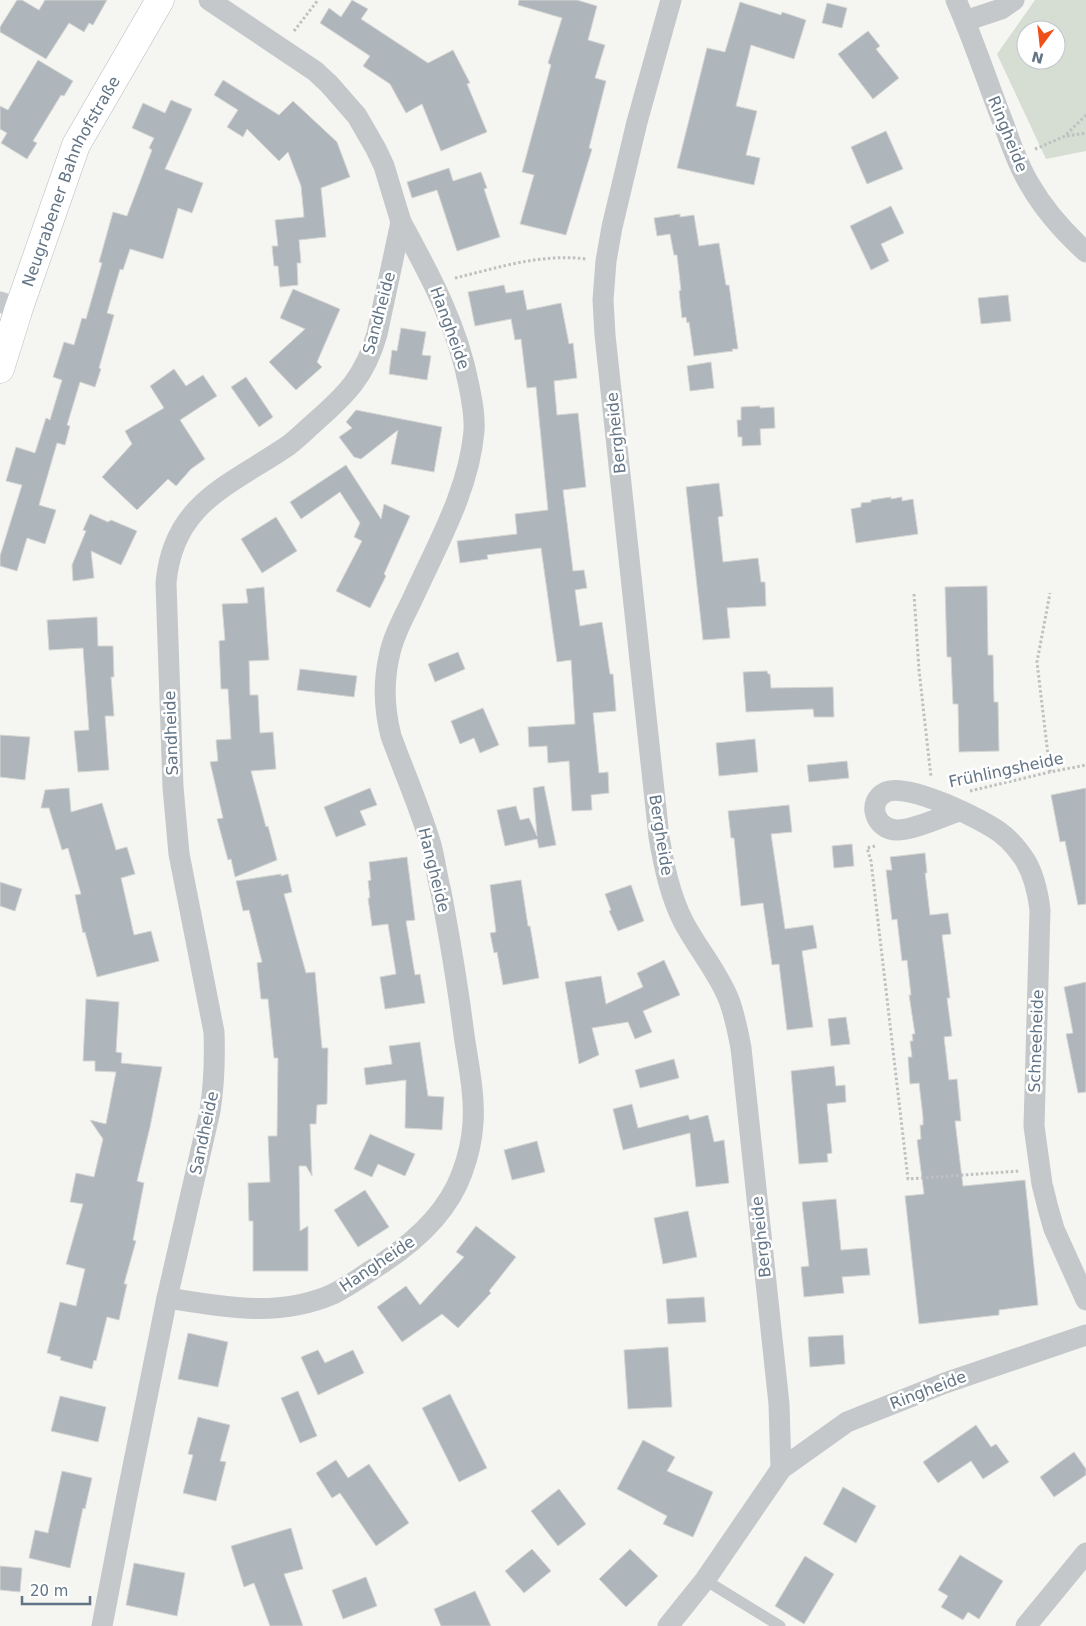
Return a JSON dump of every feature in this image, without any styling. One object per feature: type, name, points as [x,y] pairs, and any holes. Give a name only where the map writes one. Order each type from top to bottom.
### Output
[{"type":"street","name":"Neugrabener Bahnhofstraße","points":[[0,369],[10,305],[76,145],[160,0]]},
{"type":"street","name":"Sandheide","points":[[102,1626],[167,1298],[210,1111],[214,1083],[214,1032],[179,854],[173,787],[167,568],[176,540],[184,525],[205,500],[290,444],[342,398],[360,375],[377,334],[401,222],[384,166],[368,133],[344,99],[322,78],[209,0]]},
{"type":"street","name":"Bergheide","points":[[671,0],[637,122],[612,227],[606,261],[603,300],[605,335],[659,837],[665,868],[680,913],[729,1000],[737,1024],[741,1048],[779,1404],[781,1469]]},
{"type":"street","name":"Ringheide","points":[[956,0],[1016,158],[1029,184],[1047,211],[1071,239],[1086,252]]},
{"type":"street","points":[[965,21],[1001,10],[1014,0]]},
{"type":"street","name":"Hangheide","points":[[167,1298],[260,1310],[286,1308],[331,1294],[352,1284],[400,1251],[424,1231],[436,1218],[454,1190],[467,1159],[473,1122],[473,1103],[454,956],[431,845],[391,736],[386,717],[384,697],[389,656],[397,631],[450,517],[466,475],[474,430],[473,406],[466,370],[456,335],[435,283],[401,222]]},
{"type":"street","name":"Schneeheide","points":[[895,830],[881,825],[875,814],[876,803],[884,793],[891,790],[913,792],[959,811],[1003,834],[1024,859],[1033,878],[1038,896],[1040,930],[1034,1126],[1040,1170],[1054,1229],[1086,1300]]},
{"type":"street","points":[[895,830],[915,826],[959,811]]},
{"type":"street","name":"Ringheide","points":[[781,1469],[847,1422],[945,1383],[1086,1335]]},
{"type":"street","points":[[668,1626],[705,1580],[781,1469]]},
{"type":"street","points":[[1026,1626],[1086,1553]]},
{"type":"lane","points":[[705,1580],[780,1626]]},
{"type":"path","points":[[280,48],[318,0]]},
{"type":"path","points":[[1065,136],[1086,115]]},
{"type":"path","points":[[1016,158],[1065,136],[1086,133]]},
{"type":"path","points":[[435,283],[529,261],[580,258],[606,261]]},
{"type":"path","points":[[1050,593],[1037,662],[1050,772]]},
{"type":"path","points":[[914,594],[919,670],[929,754],[932,799]]},
{"type":"path","name":"Frühlingsheide","points":[[932,799],[1050,772],[1086,766]]},
{"type":"path","points":[[895,830],[885,842],[868,848],[872,861],[908,1179],[1040,1170]]},
{"type":"shaded area","points":[[1035,0],[1086,0],[1086,151],[1046,159],[997,54],[1016,27],[1016,70],[1066,70],[1066,20],[1021,20]]},
{"type":"building","points":[[17,0],[22,0],[39,10],[45,0],[107,0],[93,25],[89,23],[84,32],[69,23],[46,59],[0,32],[0,27]]},
{"type":"building","points":[[352,0],[368,9],[361,19],[428,63],[453,50],[470,83],[467,84],[487,132],[441,151],[422,104],[406,113],[390,84],[363,66],[370,56],[320,23],[329,8],[341,17]]},
{"type":"building","points":[[519,0],[577,0],[597,6],[588,40],[605,45],[595,78],[606,81],[589,148],[592,149],[566,235],[520,224],[534,175],[522,172],[551,65],[548,63],[562,18],[518,5]]},
{"type":"building","points":[[740,2],[781,15],[782,12],[806,20],[794,59],[751,45],[736,106],[757,111],[746,155],[760,158],[754,185],[677,168],[707,48],[725,52]]},
{"type":"building","points":[[827,3],[847,8],[842,28],[822,23]]},
{"type":"building","points":[[868,31],[880,46],[876,49],[899,78],[873,99],[838,54]]},
{"type":"building","points":[[38,60],[73,81],[64,96],[61,95],[33,141],[37,143],[27,159],[1,143],[7,133],[0,129],[0,106],[8,110]]},
{"type":"building","points":[[223,80],[279,115],[293,101],[337,142],[350,177],[321,188],[326,237],[299,240],[301,263],[297,263],[298,285],[280,287],[278,266],[274,266],[272,246],[278,246],[275,220],[304,217],[301,186],[288,152],[279,161],[247,129],[243,137],[227,127],[238,110],[214,95]]},
{"type":"building","points":[[171,100],[192,109],[165,169],[203,183],[192,213],[178,208],[163,259],[130,249],[123,270],[120,269],[107,313],[114,315],[95,387],[80,382],[67,425],[70,426],[65,445],[57,443],[39,505],[56,510],[45,544],[27,538],[17,571],[0,566],[0,556],[22,485],[6,481],[16,447],[35,453],[46,418],[50,420],[62,380],[53,377],[64,342],[74,345],[82,318],[86,319],[102,263],[99,262],[113,212],[127,216],[152,150],[149,148],[154,138],[132,128],[143,103],[165,113]]},
{"type":"building","points":[[886,131],[903,169],[867,184],[851,147]]},
{"type":"building","points":[[449,168],[453,181],[481,172],[487,188],[484,189],[500,237],[457,251],[437,190],[412,198],[407,182]]},
{"type":"building","points":[[891,206],[904,233],[881,244],[889,261],[871,270],[850,226]]},
{"type":"building","points":[[680,214],[680,217],[694,215],[699,246],[719,243],[726,285],[729,285],[738,349],[694,356],[689,322],[687,323],[686,317],[682,318],[677,255],[674,255],[670,234],[657,236],[654,218]]},
{"type":"building","points":[[504,285],[506,293],[523,290],[527,310],[561,303],[569,344],[573,343],[577,378],[554,381],[557,415],[578,413],[586,487],[563,490],[573,571],[584,570],[587,588],[575,590],[580,626],[602,622],[610,674],[613,674],[616,711],[593,713],[599,773],[608,772],[609,793],[591,795],[592,810],[572,811],[569,761],[548,763],[547,746],[529,747],[528,727],[575,724],[571,660],[557,662],[541,548],[487,555],[488,559],[460,563],[457,541],[517,534],[515,514],[548,510],[536,387],[527,388],[521,339],[515,340],[511,319],[475,326],[468,292]]},
{"type":"building","points":[[293,289],[340,309],[317,362],[322,367],[296,390],[269,362],[305,329],[280,318]]},
{"type":"building","points":[[1008,295],[1011,321],[981,324],[978,298]]},
{"type":"building","points":[[401,328],[426,332],[422,355],[431,356],[427,380],[389,374],[392,350],[397,351]]},
{"type":"building","points":[[711,362],[714,388],[690,391],[687,366]]},
{"type":"building","points":[[174,369],[186,386],[203,375],[217,396],[180,420],[205,459],[191,469],[176,486],[168,479],[137,510],[102,477],[132,444],[125,431],[164,408],[150,386]]},
{"type":"building","points":[[246,377],[273,417],[259,427],[231,387]]},
{"type":"building","points":[[760,406],[760,408],[774,407],[775,428],[760,429],[761,445],[742,446],[742,437],[738,437],[737,420],[741,420],[741,407]]},
{"type":"building","points":[[356,410],[442,427],[434,472],[391,464],[398,430],[361,459],[354,457],[339,437],[352,428],[346,422]]},
{"type":"building","points":[[346,465],[381,519],[384,504],[410,516],[384,574],[386,576],[370,608],[336,591],[362,541],[354,537],[360,523],[340,492],[301,519],[290,502]]},
{"type":"building","points":[[719,483],[723,516],[718,517],[723,562],[758,558],[761,582],[765,582],[766,606],[727,608],[730,638],[703,640],[686,487]]},
{"type":"building","points":[[891,497],[891,499],[902,497],[902,501],[913,499],[918,534],[856,543],[851,509],[861,507],[861,503],[871,502],[871,500]]},
{"type":"building","points":[[90,514],[108,522],[111,520],[137,531],[121,565],[91,551],[94,578],[73,581],[72,565],[86,531],[83,530]]},
{"type":"building","points":[[276,517],[297,551],[262,573],[241,539]]},
{"type":"building","points":[[987,586],[988,655],[993,655],[994,702],[998,702],[999,751],[959,752],[958,704],[953,704],[951,657],[947,657],[945,587]]},
{"type":"building","points":[[264,587],[269,660],[249,661],[250,695],[258,695],[260,733],[273,732],[276,769],[251,771],[277,860],[235,877],[231,859],[228,860],[217,819],[223,818],[210,762],[218,761],[216,740],[231,739],[228,689],[221,689],[219,641],[225,640],[222,604],[248,603],[246,589]]},
{"type":"building","points":[[97,617],[98,646],[113,646],[114,677],[111,677],[114,716],[105,716],[109,770],[78,772],[74,731],[89,730],[83,648],[49,650],[47,620]]},
{"type":"building","points":[[458,652],[465,669],[435,682],[428,664]]},
{"type":"building","points":[[300,669],[357,676],[354,697],[297,690]]},
{"type":"building","points":[[767,671],[770,674],[771,688],[833,687],[834,717],[814,717],[813,709],[746,712],[743,672]]},
{"type":"building","points":[[483,708],[499,745],[480,753],[474,738],[460,744],[451,721]]},
{"type":"building","points":[[0,735],[30,737],[25,780],[0,777]]},
{"type":"building","points":[[755,739],[758,772],[719,776],[716,743]]},
{"type":"building","points":[[847,761],[849,778],[809,782],[807,765]]},
{"type":"building","points":[[544,786],[556,845],[539,848],[537,839],[505,846],[497,810],[516,806],[520,820],[529,818],[537,836],[533,788]]},
{"type":"building","points":[[69,788],[71,812],[102,803],[116,850],[127,847],[135,874],[121,878],[134,935],[151,931],[159,961],[97,977],[85,932],[83,933],[75,895],[81,894],[68,848],[62,850],[49,808],[41,808],[45,790]]},
{"type":"building","points":[[370,788],[377,805],[360,811],[366,825],[336,837],[324,807]]},
{"type":"building","points":[[1086,788],[1086,904],[1078,905],[1065,841],[1060,842],[1051,795]]},
{"type":"building","points":[[789,805],[792,832],[771,834],[785,929],[813,925],[817,948],[802,951],[813,1027],[787,1030],[779,964],[772,965],[763,903],[741,906],[734,838],[731,838],[728,811]]},
{"type":"building","points":[[852,844],[854,866],[834,868],[832,846]]},
{"type":"building","points":[[925,853],[927,873],[925,873],[930,915],[948,913],[951,934],[942,935],[950,998],[947,998],[952,1036],[944,1037],[949,1080],[957,1079],[961,1121],[955,1121],[963,1186],[1025,1180],[1038,1305],[999,1310],[999,1315],[919,1324],[905,1196],[924,1194],[917,1140],[921,1139],[920,1125],[923,1125],[923,1117],[919,1083],[910,1084],[908,1057],[912,1057],[910,1041],[913,1041],[912,1034],[915,1034],[909,995],[911,995],[907,960],[902,961],[897,919],[892,920],[886,870],[892,870],[890,857]]},
{"type":"building","points":[[407,857],[415,920],[406,921],[415,975],[420,974],[425,1003],[385,1009],[380,977],[396,974],[388,924],[372,926],[368,898],[370,898],[368,881],[371,880],[369,862]]},
{"type":"building","points":[[281,874],[281,876],[288,874],[292,892],[284,894],[306,973],[315,972],[322,1048],[328,1048],[327,1104],[317,1105],[316,1124],[310,1124],[312,1176],[306,1166],[299,1166],[300,1231],[308,1226],[308,1271],[253,1271],[253,1221],[249,1221],[248,1183],[270,1182],[268,1136],[277,1136],[278,1058],[274,1058],[268,999],[261,999],[257,963],[262,962],[249,910],[243,911],[236,881]]},
{"type":"building","points":[[521,880],[539,978],[503,985],[497,952],[494,953],[490,933],[496,932],[490,885]]},
{"type":"building","points":[[0,882],[22,889],[15,911],[0,906]]},
{"type":"building","points":[[631,885],[644,921],[618,931],[609,911],[611,910],[605,894]]},
{"type":"building","points":[[664,960],[680,995],[643,1011],[652,1032],[635,1039],[628,1022],[592,1028],[599,1055],[579,1064],[565,982],[601,976],[606,1004],[643,987],[637,973]]},
{"type":"building","points":[[1086,982],[1086,1092],[1078,1093],[1066,1034],[1073,1033],[1064,987]]},
{"type":"building","points":[[86,999],[119,1002],[116,1052],[122,1053],[121,1063],[162,1067],[137,1181],[144,1183],[133,1240],[136,1241],[124,1284],[127,1284],[119,1320],[107,1317],[96,1361],[94,1360],[92,1369],[60,1360],[61,1357],[47,1353],[60,1302],[76,1306],[85,1269],[66,1264],[83,1204],[70,1202],[76,1173],[94,1177],[103,1139],[90,1120],[106,1124],[116,1072],[95,1071],[95,1061],[83,1061]]},
{"type":"building","points":[[846,1017],[850,1044],[831,1046],[828,1019]]},
{"type":"building","points":[[420,1042],[428,1096],[444,1097],[442,1130],[405,1128],[406,1080],[366,1085],[364,1068],[392,1064],[389,1046]]},
{"type":"building","points":[[674,1059],[679,1078],[640,1088],[635,1070]]},
{"type":"building","points":[[834,1066],[836,1086],[845,1085],[846,1102],[827,1104],[832,1153],[827,1154],[828,1162],[799,1164],[791,1071]]},
{"type":"building","points":[[632,1104],[638,1128],[688,1115],[690,1120],[708,1115],[714,1142],[724,1140],[729,1183],[696,1187],[690,1133],[623,1150],[613,1109]]},
{"type":"building","points":[[370,1134],[415,1154],[405,1176],[378,1164],[372,1177],[354,1169]]},
{"type":"building","points":[[537,1141],[545,1172],[512,1180],[504,1150]]},
{"type":"building","points":[[365,1190],[389,1227],[358,1247],[334,1210]]},
{"type":"building","points":[[836,1199],[841,1250],[867,1248],[870,1275],[842,1277],[844,1293],[804,1297],[801,1267],[809,1266],[802,1202]]},
{"type":"building","points":[[688,1211],[697,1257],[663,1264],[654,1218]]},
{"type":"building","points":[[476,1226],[516,1257],[489,1291],[491,1293],[458,1328],[442,1314],[402,1342],[377,1307],[406,1286],[420,1305],[464,1257],[456,1252]]},
{"type":"building","points":[[704,1297],[706,1322],[668,1324],[666,1299]]},
{"type":"building","points":[[188,1333],[228,1342],[218,1387],[178,1379]]},
{"type":"building","points":[[843,1335],[845,1364],[810,1367],[808,1337]]},
{"type":"building","points":[[668,1347],[672,1407],[628,1409],[624,1350]]},
{"type":"building","points":[[318,1350],[325,1363],[353,1350],[364,1373],[318,1395],[301,1357]]},
{"type":"building","points":[[298,1391],[317,1436],[300,1443],[281,1398]]},
{"type":"building","points":[[450,1394],[487,1468],[459,1482],[422,1408]]},
{"type":"building","points":[[60,1396],[106,1407],[98,1442],[51,1431]]},
{"type":"building","points":[[198,1417],[230,1425],[220,1461],[226,1462],[216,1501],[183,1493],[193,1455],[188,1454]]},
{"type":"building","points":[[976,1425],[991,1447],[996,1444],[1009,1462],[983,1479],[971,1461],[938,1483],[923,1462]]},
{"type":"building","points":[[643,1440],[675,1457],[667,1471],[713,1492],[693,1537],[663,1524],[667,1516],[617,1489]]},
{"type":"building","points":[[1074,1452],[1086,1469],[1086,1475],[1054,1497],[1040,1477]]},
{"type":"building","points":[[336,1460],[348,1478],[369,1464],[409,1523],[376,1546],[340,1493],[332,1498],[316,1473]]},
{"type":"building","points":[[62,1471],[92,1478],[85,1509],[83,1508],[70,1568],[29,1558],[35,1530],[48,1533]]},
{"type":"building","points":[[843,1487],[876,1506],[856,1543],[823,1524]]},
{"type":"building","points":[[559,1489],[586,1524],[558,1546],[531,1511]]},
{"type":"building","points":[[291,1528],[303,1569],[284,1574],[303,1626],[270,1626],[254,1583],[244,1587],[231,1546]]},
{"type":"building","points":[[532,1549],[551,1571],[524,1593],[505,1571]]},
{"type":"building","points":[[630,1549],[658,1576],[626,1607],[599,1579]]},
{"type":"building","points":[[960,1555],[1003,1581],[979,1619],[968,1612],[963,1620],[941,1607],[948,1596],[938,1590]]},
{"type":"building","points":[[805,1556],[834,1574],[804,1624],[775,1606]]},
{"type":"building","points":[[134,1563],[185,1573],[177,1616],[126,1605]]},
{"type":"building","points":[[0,1566],[22,1568],[20,1592],[0,1590]]},
{"type":"building","points":[[366,1577],[377,1606],[343,1619],[332,1590]]},
{"type":"building","points":[[475,1591],[491,1626],[441,1626],[434,1609]]}]
